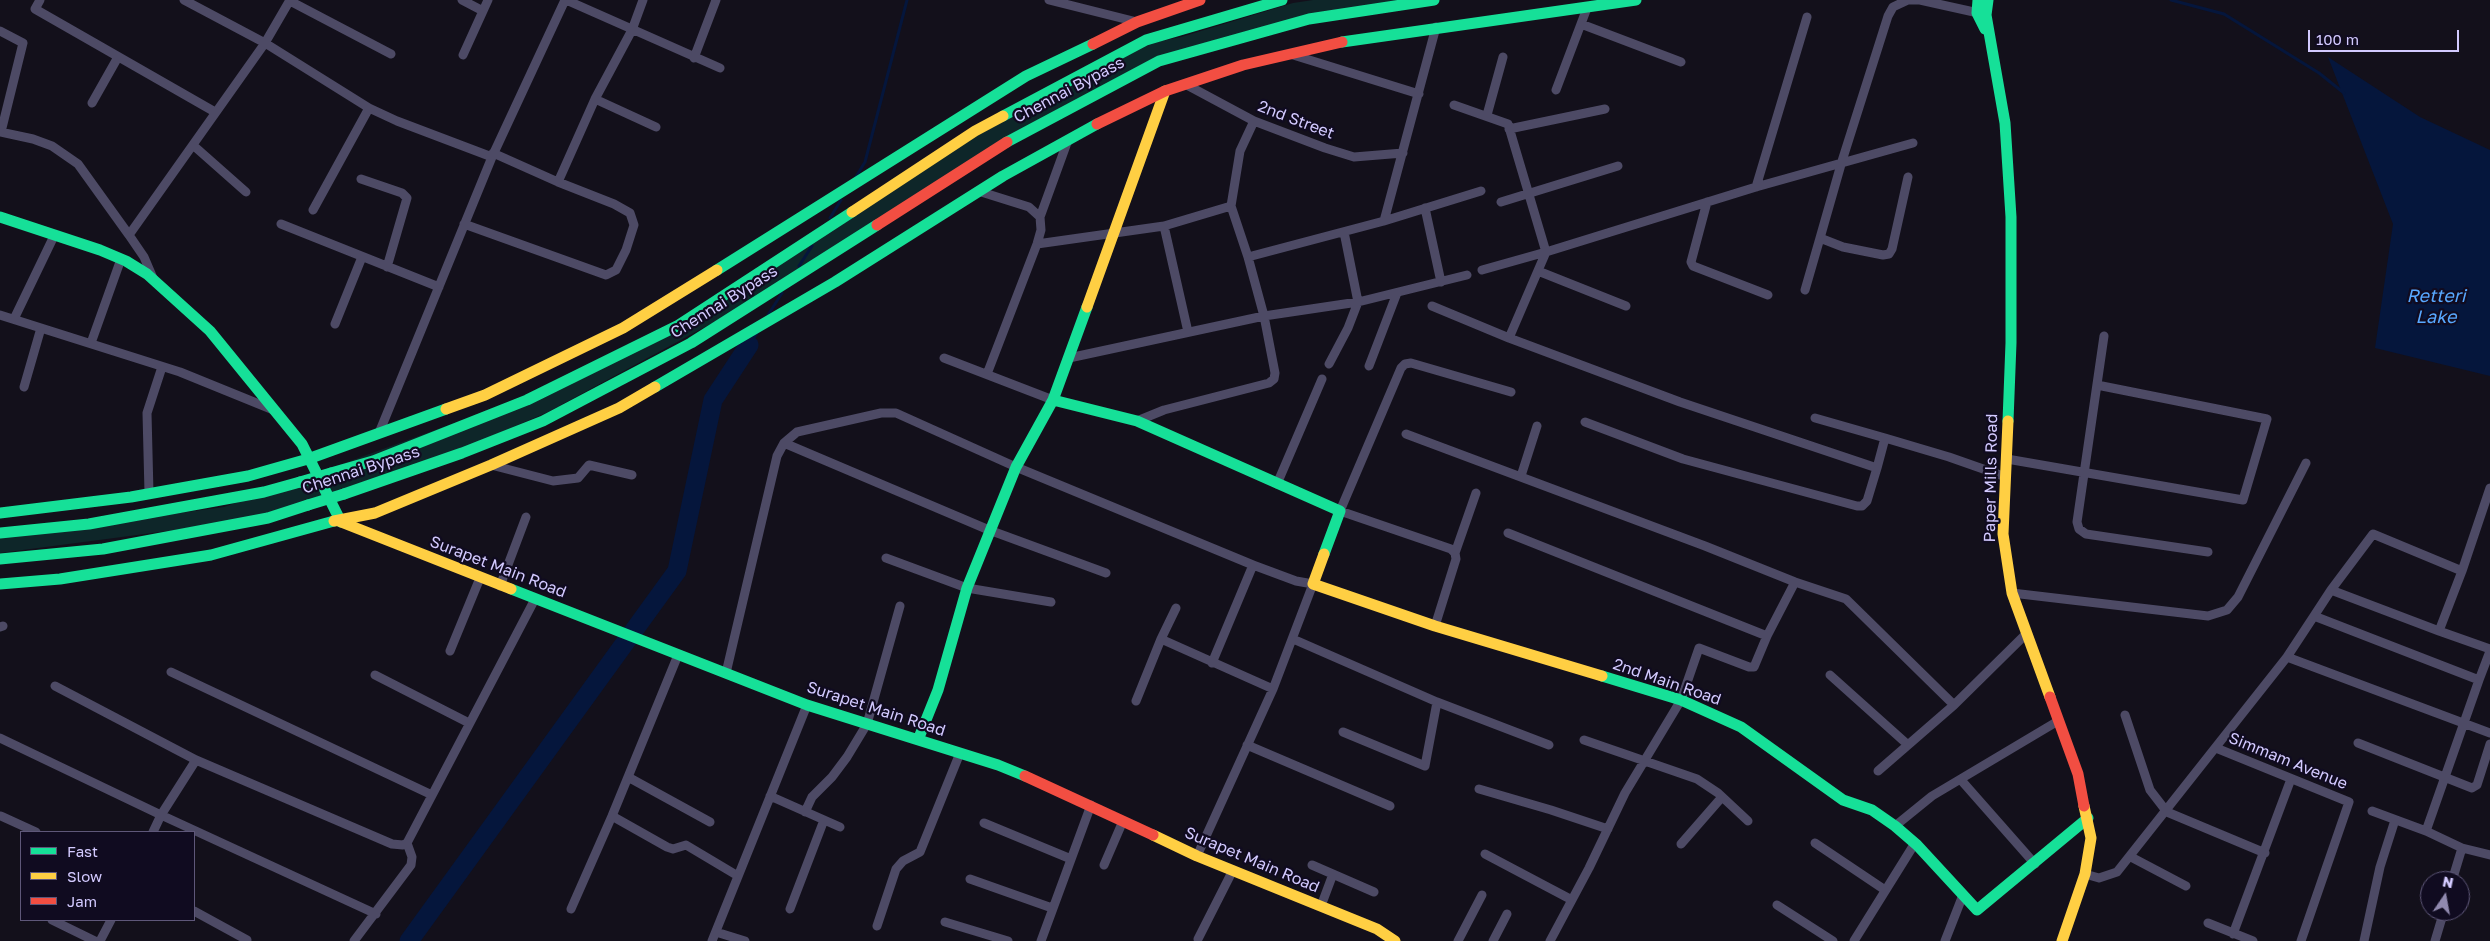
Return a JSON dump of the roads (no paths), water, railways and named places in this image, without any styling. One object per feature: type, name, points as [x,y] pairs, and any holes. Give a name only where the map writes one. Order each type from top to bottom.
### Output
[{"type":"main road","points":[[0,513],[148,494],[310,463],[379,434],[485,395],[623,328],[842,193],[1026,76],[1137,22],[1200,0]]},
{"type":"main road","name":"Chennai Bypass","points":[[0,533],[88,524],[264,492],[373,461],[527,400],[677,326],[975,131],[1146,40],[1282,0]]},
{"type":"main road","name":"Chennai Bypass","points":[[0,559],[103,549],[268,518],[462,453],[543,421],[691,343],[1016,136],[1159,61],[1309,19],[1434,0]]},
{"type":"main road","points":[[0,584],[60,579],[211,555],[330,522],[375,513],[491,465],[619,408],[835,282],[978,192],[1110,117],[1165,91],[1243,65],[1340,42],[1636,0]]},
{"type":"main road","name":"Paper Mills Road","points":[[1982,6],[1990,40],[2004,123],[2011,217],[2012,343],[2003,534],[2012,593],[2078,774],[2091,838],[2085,874],[2062,941]]},
{"type":"main road","points":[[918,740],[935,699],[967,588],[1016,467],[1053,400],[1165,91]]},
{"type":"main road","points":[[0,217],[121,259],[147,274],[210,331],[302,444],[339,520]]},
{"type":"main road","points":[[1053,400],[1136,421],[1340,512],[1313,584]]},
{"type":"main road","name":"Surapet Main Road","points":[[339,520],[500,586],[807,705],[998,765],[1091,804],[1123,822],[1197,856],[1377,930],[1395,941]]},
{"type":"main road","name":"2nd Main Road","points":[[1313,584],[1435,626],[1681,700],[1741,727],[1843,800],[1872,810],[1895,826],[1915,843],[1976,910],[2035,864]]},
{"type":"main road","points":[[2035,864],[2088,818]]},
{"type":"street","points":[[40,0],[35,9],[214,112]]},
{"type":"street","points":[[184,0],[265,43],[369,108],[397,121],[492,155],[614,204],[630,213],[634,225],[626,250],[616,270],[606,275],[464,224]]},
{"type":"street","points":[[129,235],[194,146],[214,112],[265,43],[290,0],[391,54]]},
{"type":"street","points":[[462,0],[483,12]]},
{"type":"street","points":[[464,55],[488,0]]},
{"type":"street","points":[[379,434],[492,155],[566,0],[720,68]]},
{"type":"street","points":[[558,182],[595,100],[632,30],[643,0]]},
{"type":"street","points":[[694,58],[716,0]]},
{"type":"street","points":[[1049,0],[1137,22]]},
{"type":"street","points":[[1805,290],[1842,162],[1888,16],[1893,7],[1908,0],[1982,6]]},
{"type":"street","points":[[1556,90],[1587,8]]},
{"type":"street","points":[[1756,187],[1807,17]]},
{"type":"street","points":[[1581,24],[1681,62]]},
{"type":"street","points":[[1384,221],[1436,27]]},
{"type":"street","points":[[0,31],[23,43],[0,132],[34,139],[52,146],[78,164],[144,257],[154,281]]},
{"type":"street","points":[[1290,54],[1419,94]]},
{"type":"street","points":[[1487,115],[1503,57]]},
{"type":"street","points":[[92,102],[118,58]]},
{"type":"street","name":"2nd Street","points":[[1185,84],[1254,121],[1325,148],[1354,156],[1403,153]]},
{"type":"street","points":[[595,100],[656,126]]},
{"type":"street","points":[[1454,105],[1507,122],[1546,252],[1509,338]]},
{"type":"street","points":[[313,210],[369,108]]},
{"type":"street","points":[[1509,129],[1605,109]]},
{"type":"street","points":[[1136,421],[1164,410],[1269,383],[1274,379],[1276,372],[1264,316],[1232,206],[1240,151],[1254,121]]},
{"type":"street","points":[[987,374],[1037,244],[1041,230],[1040,217],[1068,140]]},
{"type":"street","points":[[1482,270],[1756,187],[1913,143]]},
{"type":"street","points":[[194,146],[246,192]]},
{"type":"street","points":[[1501,202],[1528,192],[1618,166]]},
{"type":"street","points":[[1820,238],[1843,247],[1883,255],[1889,254],[1892,249],[1908,177]]},
{"type":"street","points":[[361,179],[402,193],[407,198],[387,267]]},
{"type":"street","points":[[1248,257],[1384,221],[1481,191]]},
{"type":"street","points":[[978,192],[1029,207],[1040,217]]},
{"type":"street","points":[[1707,202],[1691,262],[1693,266],[1768,296]]},
{"type":"street","points":[[1037,244],[1164,226],[1232,206]]},
{"type":"street","points":[[1425,208],[1441,282]]},
{"type":"street","points":[[281,224],[438,287]]},
{"type":"street","points":[[1164,226],[1188,332]]},
{"type":"street","points":[[1329,364],[1348,328],[1358,302],[1344,232]]},
{"type":"street","points":[[14,320],[54,236]]},
{"type":"street","points":[[335,324],[362,258]]},
{"type":"street","points":[[91,343],[121,259]]},
{"type":"street","points":[[1538,270],[1626,306]]},
{"type":"street","points":[[1069,358],[1264,316],[1358,302],[1467,275]]},
{"type":"street","points":[[1369,366],[1398,293]]},
{"type":"street","points":[[1432,306],[1509,338],[1680,402],[1877,468]]},
{"type":"street","points":[[0,315],[162,367],[276,412]]},
{"type":"street","points":[[24,387],[41,328]]},
{"type":"street","points":[[2104,336],[2077,522],[2079,529],[2086,534],[2208,552]]},
{"type":"street","points":[[944,358],[1053,400]]},
{"type":"street","points":[[1455,553],[1451,548],[1340,512],[1401,368],[1405,364],[1411,363],[1511,392]]},
{"type":"street","points":[[148,494],[148,413],[162,367]]},
{"type":"street","points":[[1277,484],[1322,378]]},
{"type":"street","points":[[2007,459],[2243,500],[2267,419],[2096,385]]},
{"type":"street","points":[[726,673],[777,456],[784,443],[797,432],[881,413],[896,413],[1016,467],[1253,565],[1296,581],[1313,584],[1273,689],[1197,856]]},
{"type":"street","points":[[1815,418],[1949,457],[2006,478]]},
{"type":"street","points":[[1585,422],[1682,459],[1857,506],[1862,506],[1867,501],[1885,438]]},
{"type":"street","points":[[1521,476],[1537,426]]},
{"type":"street","points":[[1406,434],[1521,476],[1795,582],[1846,599],[1954,705]]},
{"type":"street","points":[[784,443],[990,530],[1106,573]]},
{"type":"street","points":[[2012,593],[2208,616],[2227,610],[2238,597],[2306,463]]},
{"type":"street","points":[[491,465],[553,481],[578,478],[587,465],[632,475]]},
{"type":"street","points":[[2439,631],[2462,571],[2490,488]]},
{"type":"street","points":[[1435,626],[1456,559],[1455,553],[1476,492]]},
{"type":"street","points":[[500,586],[526,517]]},
{"type":"street","points":[[1508,533],[1767,636]]},
{"type":"street","points":[[2085,874],[2099,878],[2117,872],[2131,857],[2287,657],[2331,590],[2373,534],[2462,571]]},
{"type":"street","points":[[886,558],[967,588],[1051,602]]},
{"type":"street","points":[[1212,663],[1253,565]]},
{"type":"street","points":[[450,651],[480,578]]},
{"type":"street","points":[[1550,941],[1625,793],[1681,700],[1699,648],[1749,667],[1754,667],[1767,636],[1795,582]]},
{"type":"street","points":[[2331,590],[2490,650],[2426,831]]},
{"type":"street","points":[[354,941],[411,865],[412,857],[407,843],[534,599]]},
{"type":"street","points":[[805,812],[816,793],[832,777],[847,756],[867,724],[900,606]]},
{"type":"street","points":[[1136,701],[1176,608]]},
{"type":"street","points":[[2314,616],[2479,680]]},
{"type":"street","points":[[1878,771],[1906,744],[1954,705],[2027,633]]},
{"type":"street","points":[[1162,639],[1273,689]]},
{"type":"street","points":[[1293,639],[1436,702],[1549,745]]},
{"type":"street","points":[[571,910],[678,655]]},
{"type":"street","points":[[2287,657],[2490,734]]},
{"type":"street","points":[[171,672],[432,795]]},
{"type":"street","points":[[375,675],[469,723]]},
{"type":"street","points":[[1830,675],[1906,744]]},
{"type":"street","points":[[55,686],[196,760],[392,844],[407,843]]},
{"type":"street","points":[[1343,732],[1425,766],[1436,702]]},
{"type":"street","points":[[712,941],[807,705]]},
{"type":"street","points":[[2125,715],[2150,790],[2167,812],[2265,853]]},
{"type":"street","points":[[1895,826],[1932,796],[2058,721]]},
{"type":"street","points":[[0,738],[376,914]]},
{"type":"street","points":[[1584,740],[1697,779],[1748,821]]},
{"type":"street","points":[[2358,744],[2472,788],[2477,785],[2487,771],[2490,744]]},
{"type":"street","points":[[1247,745],[1390,806]]},
{"type":"street","name":"Simmam Avenue","points":[[2216,748],[2349,802],[2301,941]]},
{"type":"street","points":[[877,926],[896,869],[903,861],[920,852],[960,753]]},
{"type":"street","points":[[153,831],[161,815],[196,760]]},
{"type":"street","points":[[628,777],[710,822]]},
{"type":"street","points":[[2233,934],[2265,853],[2291,779]]},
{"type":"street","points":[[1961,780],[2035,864]]},
{"type":"street","points":[[1478,789],[1552,810],[1608,829]]},
{"type":"street","points":[[770,796],[840,827]]},
{"type":"street","points":[[1681,844],[1722,798]]},
{"type":"street","points":[[1041,941],[1091,804]]},
{"type":"street","points":[[2372,811],[2426,831],[2462,848],[2490,855]]},
{"type":"street","points":[[1,816],[34,831]]},
{"type":"street","points":[[612,816],[673,849],[686,845],[738,876]]},
{"type":"street","points":[[790,908],[824,820]]},
{"type":"street","points":[[2364,941],[2380,867],[2395,820]]},
{"type":"street","points":[[1104,865],[1123,822]]},
{"type":"street","points":[[984,823],[1071,859]]},
{"type":"street","points":[[1815,843],[1885,890]]},
{"type":"street","points":[[1854,941],[1915,843]]},
{"type":"street","points":[[2455,871],[2462,848]]},
{"type":"street","points":[[1485,854],[1572,900]]},
{"type":"street","points":[[2131,857],[2186,886]]},
{"type":"street","points":[[1312,865],[1374,892]]},
{"type":"street","points":[[1198,939],[1232,870]]},
{"type":"street","points":[[1321,906],[1333,874]]},
{"type":"street","points":[[970,879],[1052,908]]},
{"type":"street","points":[[1945,941],[1963,895]]},
{"type":"street","points":[[1458,941],[1482,896]]},
{"type":"street","points":[[1778,905],[1833,941]]},
{"type":"street","points":[[195,912],[247,940]]},
{"type":"street","points":[[1492,941],[1507,914]]},
{"type":"street","points":[[54,921],[95,941]]},
{"type":"street","points":[[100,941],[110,921]]},
{"type":"street","points":[[2435,941],[2441,921]]},
{"type":"street","points":[[945,922],[978,937],[1008,941]]},
{"type":"street","points":[[2208,923],[2253,941]]},
{"type":"street","points":[[716,932],[745,941]]},
{"type":"water","name":"Retteri Lake","points":[[2328,57],[2420,117],[2490,150],[2490,376],[2375,348],[2393,224]]},
{"type":"waterway","points":[[854,180],[865,162],[907,0]]},
{"type":"waterway","points":[[2171,0],[2224,14],[2319,73],[2344,93]]},
{"type":"waterway","points":[[830,218],[841,200]]},
{"type":"waterway","points":[[799,266],[812,246]]},
{"type":"waterway","points":[[768,315],[782,293]]},
{"type":"waterway","points":[[749,345],[757,333]]},
{"type":"waterway","points":[[409,941],[677,571],[713,400],[749,345]]}]
